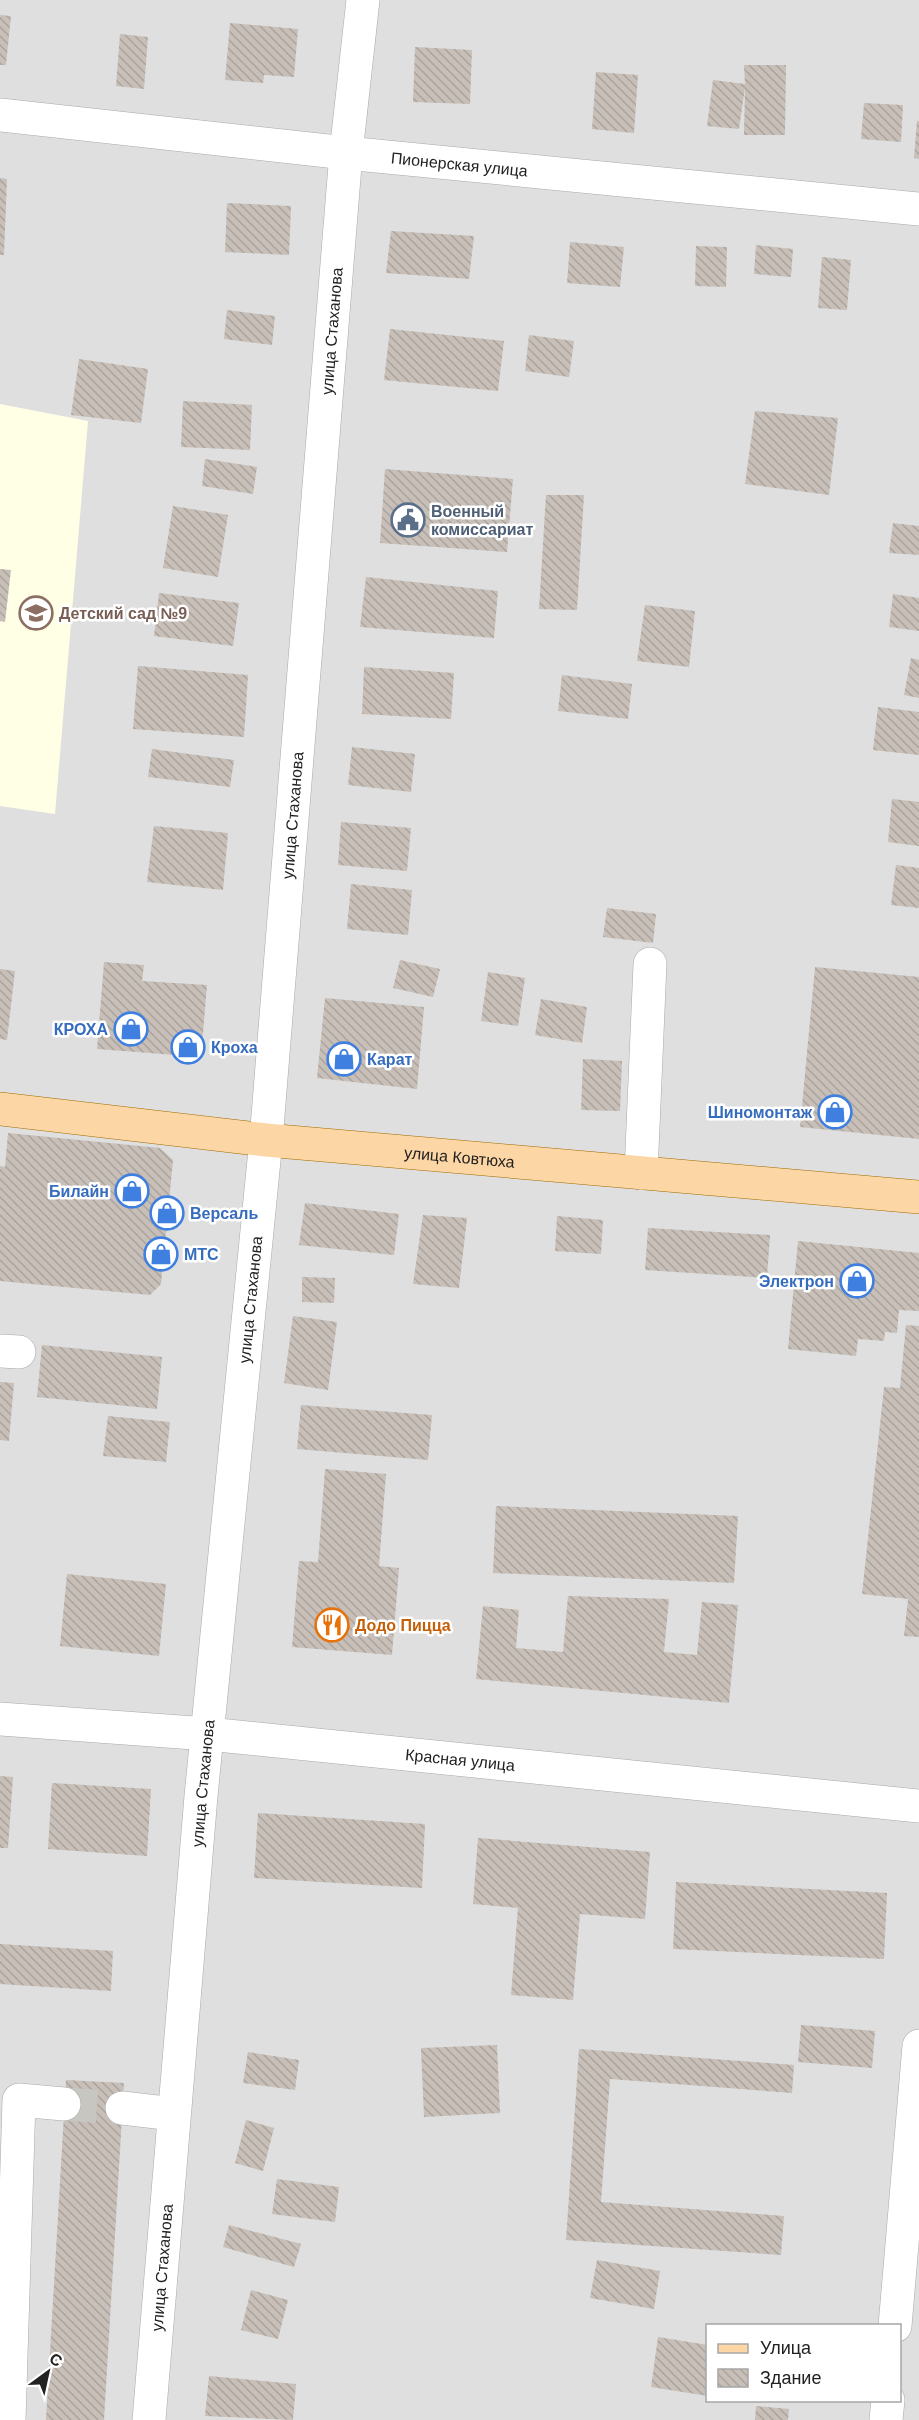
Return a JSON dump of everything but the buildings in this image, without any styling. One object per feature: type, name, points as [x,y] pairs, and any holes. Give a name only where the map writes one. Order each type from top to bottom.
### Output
[{"type":"main road","name":"улица Ковтюха","points":[[0,1109],[266,1140],[919,1197]]},
{"type":"street","name":"улица Стаханова","points":[[149,2420],[208,1734],[266,1140],[346,153],[363,0]]},
{"type":"street","name":"Пионерская улица","points":[[0,115],[346,153],[919,209]]},
{"type":"street","points":[[641,1173],[650,964]]},
{"type":"street","name":"Красная улица","points":[[0,1719],[208,1734],[919,1806]]},
{"type":"street","points":[[895,2324],[919,2046]]},
{"type":"street","points":[[9,2420],[19,2100],[64,2104]]},
{"type":"street","points":[[122,2108],[174,2114]]},
{"type":"street","points":[[886,2420],[888,2402]]},
{"type":"shaded area","points":[[0,0],[919,0],[919,2420],[0,2420]]},
{"type":"shaded area","name":"Детский сад №9","points":[[0,404],[88,421],[55,814],[0,806]]},
{"type":"tunnel","points":[[64,2104],[122,2108]]},
{"type":"place","name":"Военный комиссариат","points":[[408,520]]},
{"type":"place","name":"Детский сад №9","points":[[36,613]]},
{"type":"place","name":"КРОХА","points":[[131,1029]]},
{"type":"place","name":"Кроха","points":[[188,1047]]},
{"type":"place","name":"Карат","points":[[344,1059]]},
{"type":"place","name":"Шиномонтаж","points":[[835,1112]]},
{"type":"place","name":"Билайн","points":[[132,1191]]},
{"type":"place","name":"Версаль","points":[[167,1213]]},
{"type":"place","name":"МТС","points":[[161,1254]]},
{"type":"place","name":"Электрон","points":[[857,1281]]},
{"type":"place","name":"Додо Пицца","points":[[332,1625]]}]
